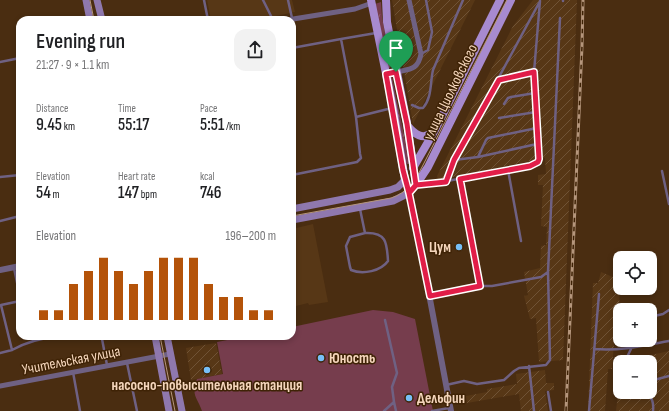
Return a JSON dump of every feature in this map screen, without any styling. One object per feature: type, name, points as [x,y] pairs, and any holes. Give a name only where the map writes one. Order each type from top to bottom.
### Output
[{"type":"main road","points":[[86,0],[89,16]]},
{"type":"main road","points":[[97,0],[101,16]]},
{"type":"main road","points":[[386,0],[387,22],[407,124],[416,185]]},
{"type":"main road","name":"улица Циолковского","points":[[413,168],[435,130],[500,0]]},
{"type":"main road","name":"улица Циолковского","points":[[296,219],[393,201],[409,193],[428,167],[511,0]]},
{"type":"main road","points":[[372,1],[393,108],[405,180],[409,193]]},
{"type":"main road","points":[[386,74],[396,72]]},
{"type":"main road","points":[[407,124],[412,132],[421,136],[426,137],[435,130]]},
{"type":"main road","name":"улица Циолковского","points":[[296,208],[390,190],[405,180]]},
{"type":"main road","points":[[156,340],[169,411]]},
{"type":"main road","points":[[168,340],[182,411]]},
{"type":"street","points":[[396,72],[411,69],[417,66],[420,61],[421,54],[409,0]]},
{"type":"street","points":[[296,18],[354,8],[372,1]]},
{"type":"street","name":"улица Циолковского","points":[[405,180],[413,168]]},
{"type":"street","points":[[409,193],[430,296],[450,409]]},
{"type":"street","points":[[0,270],[16,267]]},
{"type":"street","name":"Учительская улица","points":[[0,386],[170,354]]},
{"type":"lane","points":[[204,0],[207,16]]},
{"type":"lane","points":[[263,0],[271,16]]},
{"type":"lane","points":[[288,0],[290,16]]},
{"type":"lane","points":[[421,54],[428,50],[432,32],[426,0]]},
{"type":"lane","points":[[412,105],[418,108],[423,108],[427,104],[433,70],[463,0]]},
{"type":"lane","points":[[416,185],[446,182],[530,166],[537,163],[539,159],[534,72],[540,1]]},
{"type":"lane","points":[[446,182],[454,160],[499,80],[540,1]]},
{"type":"lane","points":[[446,385],[464,381],[477,384],[504,380],[516,369],[529,366],[546,365],[550,360],[548,272],[560,18]]},
{"type":"lane","points":[[296,47],[378,32]]},
{"type":"lane","points":[[296,175],[359,161],[360,154],[356,117],[341,39]]},
{"type":"lane","points":[[0,62],[16,59]]},
{"type":"lane","points":[[499,80],[534,72]]},
{"type":"lane","points":[[504,104],[511,96],[535,93]]},
{"type":"lane","points":[[356,117],[393,108]]},
{"type":"lane","points":[[499,118],[536,112]]},
{"type":"lane","points":[[478,157],[488,138],[537,128]]},
{"type":"lane","points":[[454,160],[478,157],[537,144]]},
{"type":"lane","points":[[508,170],[521,241]]},
{"type":"lane","points":[[662,171],[669,204]]},
{"type":"lane","points":[[0,177],[16,175]]},
{"type":"lane","points":[[460,179],[480,286]]},
{"type":"lane","points":[[359,207],[365,233]]},
{"type":"lane","points":[[0,221],[16,217]]},
{"type":"lane","points":[[372,232],[380,234],[384,238],[388,261],[381,268],[361,273],[351,270],[346,246],[350,237],[365,233],[372,232]]},
{"type":"lane","points":[[430,296],[480,286],[492,286],[541,277],[548,272]]},
{"type":"lane","points":[[589,411],[599,294]]},
{"type":"lane","points":[[12,350],[1,305],[16,302]]},
{"type":"lane","points":[[657,315],[669,310]]},
{"type":"lane","points":[[385,320],[397,373],[392,387],[396,411]]},
{"type":"lane","points":[[0,353],[12,350],[34,340]]},
{"type":"lane","points":[[102,340],[107,365]]},
{"type":"lane","points":[[594,349],[614,350],[631,348],[669,340]]},
{"type":"lane","points":[[628,355],[631,348]]},
{"type":"lane","points":[[127,362],[137,411]]},
{"type":"lane","points":[[529,366],[534,411]]},
{"type":"lane","points":[[73,372],[80,411]]},
{"type":"lane","points":[[657,379],[669,376]]},
{"type":"lane","points":[[548,392],[551,411]]},
{"type":"lane","points":[[652,399],[654,403],[653,411]]},
{"type":"lane","points":[[384,411],[394,402]]},
{"type":"lane","points":[[432,411],[450,409]]},
{"type":"shaded area","points":[[207,0],[292,0],[295,12],[276,16],[210,16]]},
{"type":"shaded area","points":[[392,0],[475,0],[413,124]]},
{"type":"shaded area","points":[[533,0],[577,0],[563,360],[539,362],[536,318],[530,319],[524,296],[528,295],[524,272],[540,268],[541,246],[546,245],[547,227],[541,226],[543,185],[538,185],[538,175],[546,174],[545,158],[438,180],[437,176],[513,26]]},
{"type":"shaded area","points":[[313,224],[328,302],[309,305],[308,303],[296,306],[296,228]]},
{"type":"shaded area","points":[[601,272],[613,277],[613,295],[620,295],[619,303],[613,303],[614,347],[612,369],[608,369],[605,411],[588,411],[593,283],[598,283]]},
{"type":"shaded area","points":[[216,343],[222,374],[191,380],[186,348]]},
{"type":"shaded area","points":[[669,351],[669,411],[616,411],[617,399],[657,399],[657,355],[652,355]]},
{"type":"shaded area","points":[[545,370],[546,383],[554,383],[554,390],[545,391],[548,411],[521,411],[519,394],[467,403],[466,396],[487,392],[487,389],[517,384],[516,374]]},
{"type":"green space","points":[[381,2],[382,17],[391,65],[390,68],[387,69],[375,4]]},
{"type":"green space","points":[[392,77],[410,164],[407,164],[404,158],[389,78]]},
{"type":"green space","name":"Юность","points":[[373,310],[393,312],[415,319],[433,411],[202,411],[195,396],[195,385],[197,379],[223,374],[217,342],[227,340],[296,340],[296,326]]},
{"type":"tram line","points":[[90,0],[93,16]]},
{"type":"tram line","points":[[296,215],[391,198],[402,193],[410,186],[419,172],[507,0]]},
{"type":"tram line","points":[[161,340],[175,411]]},
{"type":"railway","points":[[566,411],[583,0]]},
{"type":"place","name":"Цум","points":[[459,247]]},
{"type":"place","name":"Юность","points":[[321,358]]},
{"type":"place","name":"насосно-повысительная станция","points":[[207,370]]},
{"type":"place","name":"Дельфин","points":[[409,398]]},
{"type":"route","points":[[396,72],[386,74],[403,170],[409,193],[416,185],[446,182],[454,160],[499,80],[534,72],[538,162],[530,166],[460,179],[480,286],[430,296],[414,210],[409,193],[416,185],[407,124],[396,72]]}]
